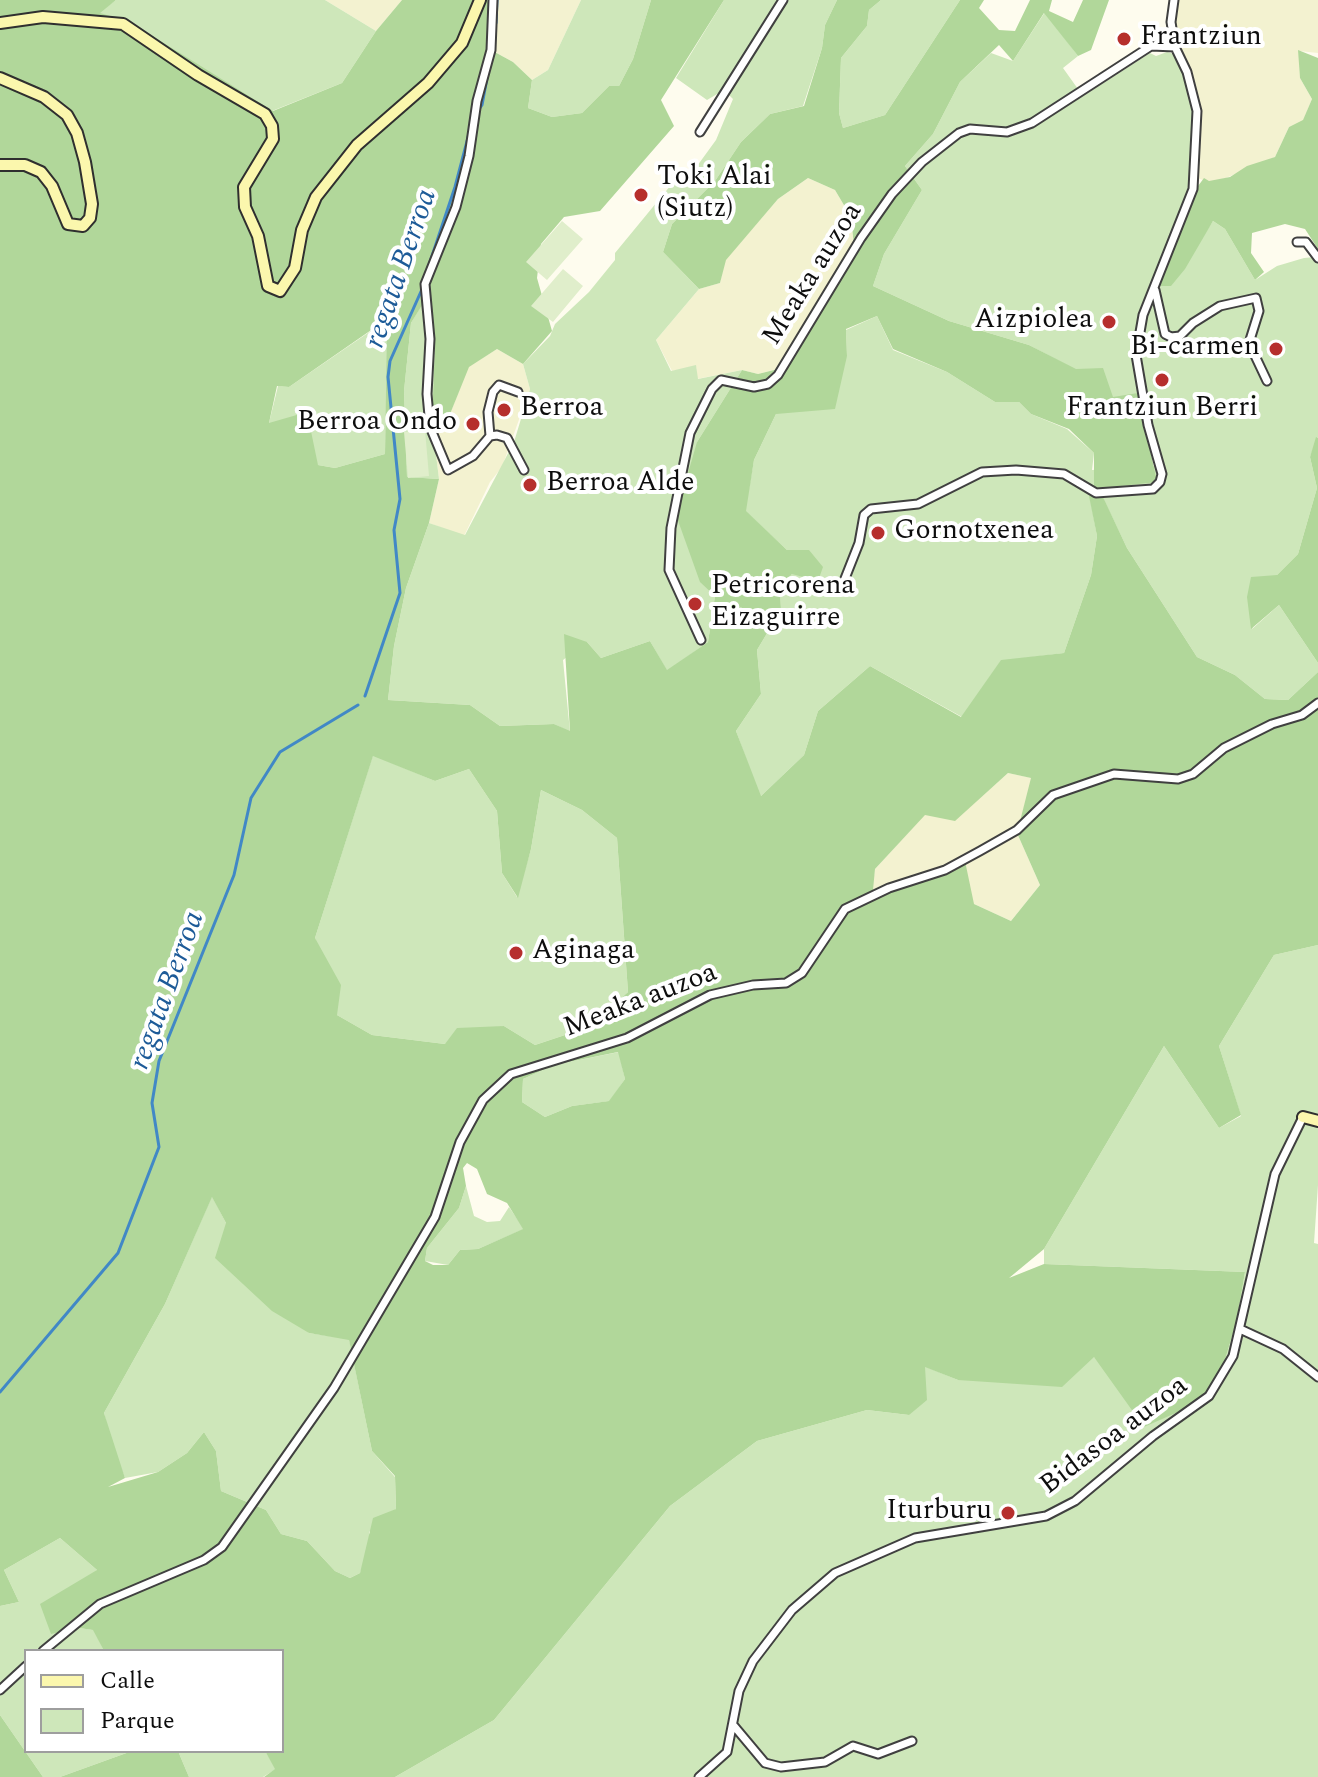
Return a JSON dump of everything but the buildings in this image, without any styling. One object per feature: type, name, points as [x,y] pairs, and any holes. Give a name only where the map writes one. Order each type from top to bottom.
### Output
[{"type":"street","points":[[0,23],[43,17],[123,24],[198,75],[265,114],[272,126],[273,139],[244,187],[245,207],[258,236],[268,286],[280,291],[295,268],[302,230],[316,197],[357,145],[428,83],[462,43],[480,0]]},
{"type":"street","points":[[493,0],[491,50],[477,101],[456,207],[425,284],[430,339],[427,394],[430,427],[448,470],[473,456],[490,436],[488,412],[493,392],[499,385],[518,392]]},
{"type":"street","points":[[700,132],[783,0]]},
{"type":"street","points":[[842,586],[859,543],[864,515],[871,509],[918,504],[982,472],[1016,470],[1064,474],[1096,493],[1153,489],[1160,482],[1162,474],[1148,425],[1136,355],[1137,337],[1193,189],[1197,111],[1187,72],[1175,47],[1171,22],[1174,0]]},
{"type":"street","name":"Meaka auzoa","points":[[701,640],[669,570],[671,528],[690,433],[712,389],[721,380],[754,387],[768,384],[778,375],[832,283],[892,194],[922,162],[959,133],[970,129],[1007,132],[1032,123],[1151,46],[1175,47]]},
{"type":"street","points":[[0,78],[44,97],[67,115],[77,133],[85,162],[92,204],[90,218],[83,226],[68,224],[52,186],[41,172],[25,165],[0,165]]},
{"type":"street","points":[[1297,242],[1306,242],[1318,258]]},
{"type":"street","points":[[1154,288],[1165,334],[1171,337],[1180,336],[1193,323],[1220,306],[1256,298],[1259,311],[1249,343],[1267,381]]},
{"type":"street","points":[[490,436],[507,438],[524,470]]},
{"type":"street","name":"Meaka auzoa","points":[[45,1649],[100,1604],[204,1560],[222,1547],[334,1388],[435,1217],[460,1142],[471,1121],[483,1100],[511,1074],[627,1038],[710,995],[753,985],[786,983],[802,973],[845,909],[889,888],[945,870],[980,851],[1017,830],[1053,795],[1114,774],[1178,779],[1193,774],[1224,748],[1272,724],[1302,715],[1318,703]]},
{"type":"street","points":[[1303,1117],[1318,1121]]},
{"type":"street","name":"Bidasoa auzoa","points":[[699,1777],[727,1752],[739,1691],[753,1661],[792,1610],[816,1587],[847,1566],[915,1538],[1034,1520],[1075,1501],[1153,1436],[1209,1396],[1228,1369],[1275,1174],[1303,1117]]},
{"type":"street","points":[[1240,1329],[1283,1349],[1318,1377]]},
{"type":"street","points":[[0,1690],[24,1668]]},
{"type":"street","points":[[733,1724],[742,1739],[765,1763],[781,1767],[825,1762],[853,1746],[878,1754],[912,1741]]},
{"type":"green space","points":[[0,0],[116,0],[100,13],[130,22],[273,111],[342,83],[376,31],[402,0],[493,0],[491,50],[513,62],[532,80],[528,108],[552,117],[582,113],[609,86],[619,86],[633,59],[651,0],[724,0],[661,100],[674,126],[600,211],[564,217],[541,244],[537,278],[552,331],[523,364],[497,349],[469,367],[448,419],[432,422],[435,341],[424,302],[411,323],[404,391],[407,477],[439,479],[429,523],[406,588],[394,646],[388,700],[470,705],[500,726],[554,724],[570,731],[564,634],[587,642],[601,658],[650,641],[667,670],[708,642],[715,596],[700,582],[676,515],[697,442],[742,370],[758,374],[778,369],[854,246],[851,217],[835,190],[808,178],[778,199],[726,260],[720,283],[699,289],[663,252],[672,224],[715,181],[741,142],[770,114],[804,106],[822,48],[825,25],[837,0],[881,0],[869,10],[867,26],[841,58],[839,113],[843,128],[885,115],[960,0],[984,0],[979,8],[999,30],[1015,31],[1030,0],[1052,0],[1049,11],[1073,22],[1083,0],[1109,0],[1091,50],[1078,56],[1044,13],[1013,61],[999,45],[960,82],[933,134],[905,166],[922,190],[884,254],[873,286],[949,321],[1029,345],[1076,369],[1103,368],[1113,397],[1138,393],[1157,482],[1094,489],[1094,453],[1069,429],[1031,414],[1019,402],[995,402],[947,372],[893,349],[877,316],[846,329],[847,356],[835,409],[776,414],[754,460],[746,511],[787,550],[809,550],[823,567],[818,581],[792,574],[780,589],[781,610],[757,650],[761,694],[736,731],[761,796],[804,755],[818,711],[870,666],[961,717],[1001,660],[1064,653],[1091,575],[1097,536],[1089,496],[1103,497],[1127,548],[1197,657],[1235,675],[1265,699],[1288,700],[1318,672],[1318,945],[1274,955],[1219,1046],[1241,1115],[1219,1128],[1164,1046],[1044,1249],[1009,1278],[1044,1264],[1245,1272],[1237,1320],[1214,1396],[1144,1427],[1094,1357],[1062,1387],[958,1380],[925,1367],[927,1400],[909,1415],[867,1410],[757,1441],[670,1506],[494,1720],[395,1777],[264,1777],[275,1769],[266,1753],[284,1753],[284,1649],[103,1649],[93,1630],[79,1628],[51,1634],[40,1604],[97,1570],[60,1538],[4,1570],[19,1602],[0,1606]],"holes":[[[377,326],[387,329],[385,454],[335,468],[318,465],[307,412],[269,423],[277,386],[289,387]],[[373,756],[435,781],[469,769],[497,811],[502,873],[518,898],[531,849],[541,790],[582,810],[617,838],[628,992],[589,1027],[535,1045],[504,1026],[457,1028],[445,1044],[372,1035],[337,1015],[341,985],[315,938]],[[1008,773],[1031,778],[1017,833],[1040,885],[1011,921],[974,904],[965,861],[873,890],[875,869],[925,815],[955,821]],[[618,1052],[625,1079],[609,1101],[572,1106],[545,1117],[522,1102],[523,1079],[554,1065]],[[467,1163],[477,1169],[487,1194],[507,1203],[523,1229],[478,1249],[460,1250],[448,1265],[433,1265],[425,1261],[427,1248],[459,1208],[466,1186],[463,1168]],[[212,1197],[226,1223],[215,1258],[272,1311],[309,1333],[349,1340],[372,1451],[395,1476],[396,1509],[373,1518],[360,1573],[350,1578],[335,1571],[307,1541],[281,1534],[266,1510],[221,1491],[216,1451],[204,1432],[187,1453],[158,1472],[108,1487],[125,1478],[104,1413],[165,1304]]]},
{"type":"green space","points":[[116,0],[325,0],[376,31],[342,83],[272,111],[0,5],[106,7]]},
{"type":"green space","points":[[325,0],[402,0],[376,31]]},
{"type":"green space","points":[[493,0],[581,0],[548,70],[532,80],[513,62],[491,50]]},
{"type":"green space","points":[[581,0],[651,0],[633,59],[619,86],[609,86],[582,113],[552,117],[528,108],[532,80],[548,70]]},
{"type":"green space","points":[[724,0],[837,0],[825,25],[822,48],[803,106],[770,114],[741,142],[715,181],[672,224],[663,252],[699,289],[656,340],[671,371],[696,365],[698,379],[742,370],[697,442],[715,596],[708,642],[667,671],[650,641],[601,658],[587,642],[563,660],[570,732],[554,724],[500,726],[470,705],[388,700],[394,646],[406,588],[429,523],[465,535],[514,442],[530,389],[523,364],[550,336],[555,324],[589,292],[615,260],[615,253],[685,168],[692,173],[716,140],[733,99],[724,90],[707,100],[676,78]]},
{"type":"green space","points":[[881,0],[960,0],[885,115],[843,128],[839,113],[841,58],[867,26],[869,10]]},
{"type":"green space","points":[[1175,0],[1318,0],[1318,53],[1299,51],[1300,78],[1312,99],[1303,121],[1289,127],[1275,157],[1226,178],[1209,182],[1197,178],[1199,113],[1196,91],[1176,42]]},
{"type":"green space","points":[[1045,12],[1078,56],[1063,68],[1083,96],[1150,53],[1156,56],[1167,52],[1174,54],[1185,73],[1194,113],[1192,188],[1153,286],[1171,285],[1213,221],[1225,229],[1255,280],[1277,266],[1304,258],[1315,257],[1318,261],[1318,437],[1310,457],[1317,488],[1298,554],[1277,575],[1252,629],[1279,605],[1318,663],[1318,672],[1288,700],[1265,699],[1235,675],[1197,657],[1127,548],[1103,498],[1090,497],[1097,536],[1091,575],[1064,653],[1001,661],[962,717],[870,666],[818,711],[804,755],[760,797],[736,731],[761,694],[757,650],[781,610],[780,589],[792,574],[787,550],[745,511],[754,460],[776,414],[847,356],[846,330],[877,316],[893,350],[947,372],[995,402],[1019,402],[1031,414],[1067,429],[1094,453],[1092,470],[1156,466],[1139,394],[1113,398],[1076,370],[1029,345],[949,321],[873,286],[884,254],[922,190],[905,166],[933,134],[960,82],[991,53],[1013,61]]},
{"type":"green space","points":[[1298,50],[1318,58],[1318,249],[1305,229],[1285,224],[1252,233],[1251,253],[1264,272],[1255,280],[1225,229],[1213,221],[1185,269],[1171,286],[1160,286],[1195,190],[1204,178],[1209,181],[1230,177],[1247,166],[1275,157],[1289,127],[1303,120],[1312,99],[1300,78]]},
{"type":"green space","points":[[808,178],[835,190],[851,217],[854,246],[778,369],[758,374],[742,370],[697,379],[696,366],[672,371],[656,340],[699,289],[720,283],[725,260],[778,199]]},
{"type":"green space","points":[[562,221],[583,239],[547,280],[526,262]]},
{"type":"green space","points":[[563,269],[583,286],[553,322],[531,306]]},
{"type":"green space","points":[[424,301],[435,341],[432,422],[439,479],[407,477],[404,391],[411,323]]},
{"type":"green space","points":[[378,326],[388,329],[385,454],[335,468],[318,465],[269,423],[278,386],[289,387]]},
{"type":"green space","points":[[497,349],[523,364],[530,389],[502,467],[490,482],[464,536],[429,523],[439,479],[432,422],[448,419],[468,367]]},
{"type":"green space","points":[[425,430],[429,476],[408,478],[404,432]]},
{"type":"green space","points":[[1318,438],[1318,663],[1279,605],[1251,629],[1247,597],[1251,577],[1277,575],[1298,554],[1317,488],[1310,457]]},
{"type":"green space","points":[[373,755],[435,781],[469,769],[497,811],[502,873],[517,897],[531,849],[541,790],[582,810],[617,838],[628,992],[589,1027],[535,1045],[504,1026],[445,1044],[372,1035],[337,1015],[315,938]]},
{"type":"green space","points":[[1008,773],[1032,778],[1017,833],[1040,885],[1011,921],[974,904],[872,890],[875,869],[925,814],[955,820]]},
{"type":"green space","points":[[1318,945],[1318,1185],[1314,1243],[1318,1244],[1318,1777],[395,1777],[494,1720],[670,1506],[757,1441],[867,1410],[909,1415],[924,1366],[958,1380],[1094,1357],[1214,1396],[1237,1320],[1245,1272],[1044,1264],[1044,1249],[1164,1046],[1219,1128],[1241,1116],[1219,1046],[1274,955]]},
{"type":"green space","points":[[619,1052],[625,1079],[610,1101],[572,1106],[545,1117],[522,1102],[523,1079],[554,1065]]},
{"type":"green space","points":[[466,1186],[474,1216],[487,1222],[500,1221],[509,1207],[524,1229],[478,1249],[460,1250],[448,1265],[425,1261],[427,1248],[459,1208]]},
{"type":"green space","points":[[212,1196],[226,1223],[309,1333],[349,1339],[372,1451],[395,1477],[396,1509],[369,1532],[369,1548],[360,1573],[350,1578],[335,1571],[307,1541],[281,1534],[266,1510],[221,1491],[216,1451],[204,1432],[187,1453],[158,1472],[125,1478],[111,1442],[104,1413],[165,1304]]},
{"type":"green space","points":[[60,1538],[97,1570],[79,1628],[94,1630],[103,1649],[24,1649],[24,1750],[0,1715],[0,1606],[19,1602],[4,1570]]},
{"type":"green space","points":[[0,1715],[43,1777],[0,1777]]},
{"type":"green space","points":[[26,1753],[126,1753],[60,1777],[43,1777]]},
{"type":"green space","points":[[126,1753],[179,1753],[189,1777],[60,1777]]},
{"type":"green space","points":[[179,1753],[266,1753],[276,1769],[263,1777],[189,1777]]},
{"type":"waterway","name":"regata Berroa","points":[[496,23],[497,0]]},
{"type":"waterway","name":"regata Berroa","points":[[477,112],[482,105],[495,35]]},
{"type":"waterway","name":"regata Berroa","points":[[427,271],[470,130]]},
{"type":"waterway","name":"regata Berroa","points":[[365,696],[400,593],[394,530],[400,499],[388,377],[390,361],[423,287]]},
{"type":"waterway","name":"regata Berroa","points":[[0,1392],[118,1253],[159,1147],[152,1103],[159,1061],[234,875],[251,798],[280,752],[358,705]]},
{"type":"place","name":"Frantziun","points":[[1124,39]]},
{"type":"place","name":"Toki Alai (Siutz)","points":[[641,195]]},
{"type":"place","name":"Aizpiolea","points":[[1109,322]]},
{"type":"place","name":"Bi-carmen","points":[[1276,349]]},
{"type":"place","name":"Frantziun Berri","points":[[1162,380]]},
{"type":"place","name":"Berroa","points":[[504,410]]},
{"type":"place","name":"Berroa Ondo","points":[[473,424]]},
{"type":"place","name":"Berroa Alde","points":[[530,485]]},
{"type":"place","name":"Gornotxenea","points":[[878,533]]},
{"type":"place","name":"Petricorena Eizaguirre","points":[[695,604]]},
{"type":"place","name":"Aginaga","points":[[516,953]]},
{"type":"place","name":"Iturburu","points":[[1008,1513]]}]
